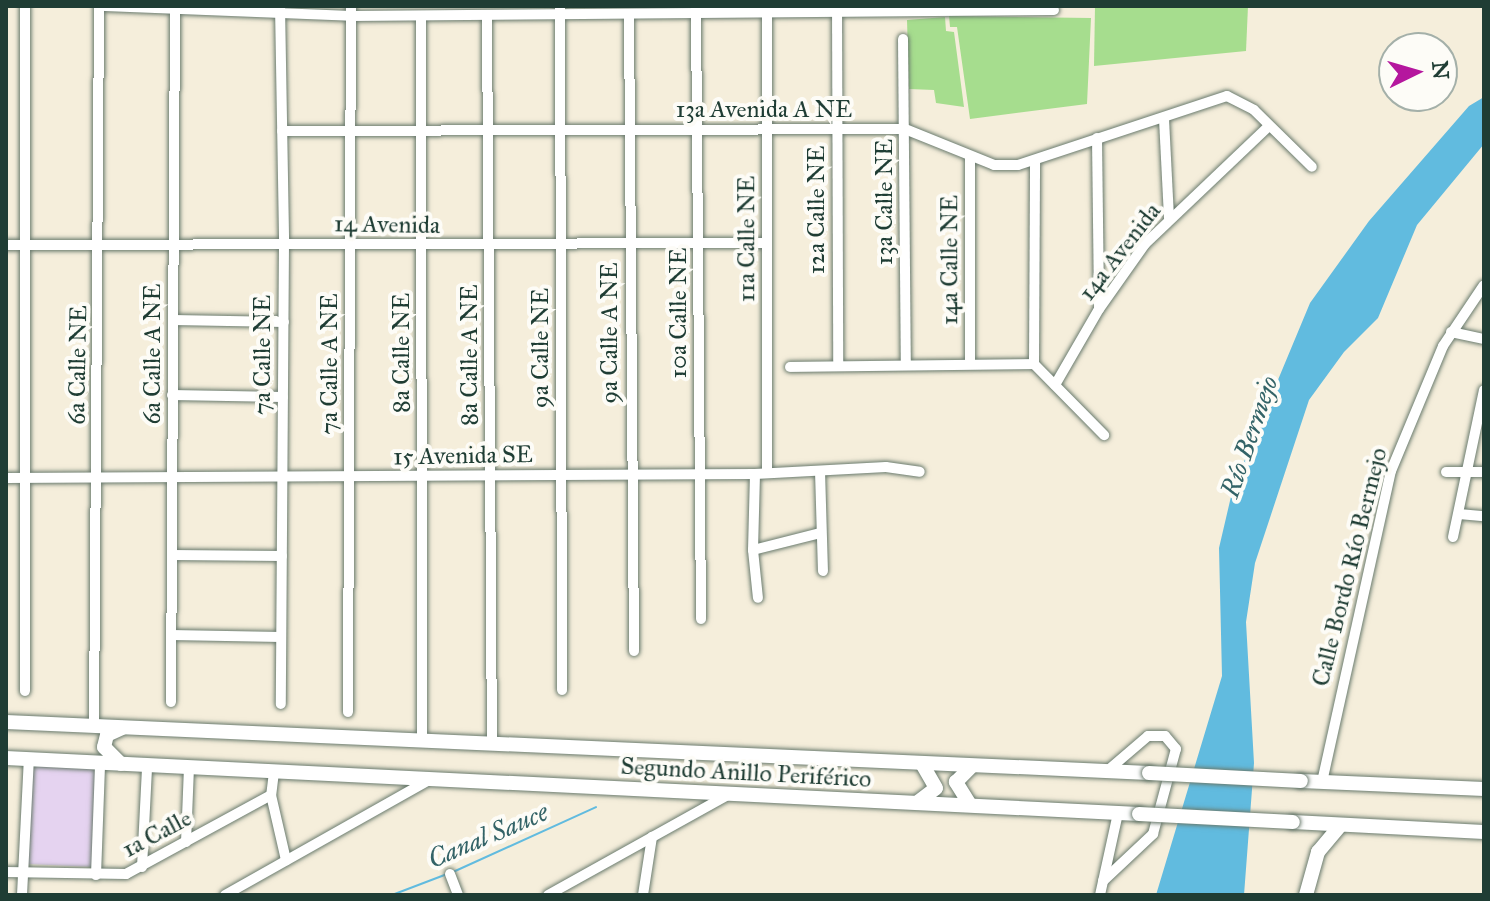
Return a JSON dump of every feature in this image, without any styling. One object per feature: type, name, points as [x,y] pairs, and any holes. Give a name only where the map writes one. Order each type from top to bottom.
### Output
[{"type":"main road","name":"Segundo Anillo Periférico","points":[[6,722],[422,738],[971,767],[1484,789]]},
{"type":"main road","points":[[127,766],[111,759],[104,747],[112,732],[131,726]]},
{"type":"main road","name":"Segundo Anillo Periférico","points":[[6,758],[728,795],[969,803],[1484,832]]},
{"type":"main road","points":[[919,802],[936,788],[922,764]]},
{"type":"main road","points":[[969,803],[956,782],[971,767]]},
{"type":"main road","points":[[1300,823],[1314,840],[1304,895]]},
{"type":"main road","points":[[1304,895],[1318,852],[1341,825]]},
{"type":"street","points":[[25,6],[25,691]]},
{"type":"street","points":[[102,6],[351,11],[421,16],[560,11],[629,14],[696,9],[1054,10]]},
{"type":"street","name":"6a Calle NE","points":[[94,725],[102,6]]},
{"type":"street","name":"6a Calle A NE","points":[[171,702],[175,8]]},
{"type":"street","name":"10a Calle NE","points":[[696,9],[701,619]]},
{"type":"street","name":"7a Calle NE","points":[[280,10],[284,244],[281,704]]},
{"type":"street","name":"11a Calle NE","points":[[767,10],[767,473]]},
{"type":"street","name":"12a Calle NE","points":[[837,10],[838,366]]},
{"type":"street","name":"7a Calle A NE","points":[[348,712],[351,11]]},
{"type":"street","name":"9a Calle NE","points":[[560,11],[562,690]]},
{"type":"street","name":"9a Calle A NE","points":[[629,14],[629,474],[634,651]]},
{"type":"street","name":"8a Calle NE","points":[[421,16],[422,738]]},
{"type":"street","name":"8a Calle A NE","points":[[487,16],[492,742]]},
{"type":"street","name":"13a Calle NE","points":[[903,39],[906,365]]},
{"type":"street","name":"13a Avenida A NE","points":[[282,131],[905,129],[994,165],[1035,161],[1227,96],[1238,98],[1269,126]]},
{"type":"street","points":[[1164,119],[1169,219]]},
{"type":"street","points":[[1269,126],[1312,167]]},
{"type":"street","name":"14a Avenida","points":[[1055,385],[1099,309],[1169,219],[1269,126]]},
{"type":"street","points":[[1097,138],[1099,309]]},
{"type":"street","name":"14a Calle NE","points":[[970,157],[970,364]]},
{"type":"street","points":[[1034,364],[1035,161]]},
{"type":"street","name":"14 Avenida","points":[[6,245],[561,246],[767,243]]},
{"type":"street","name":"Calle Bordo Río Bermejo","points":[[1322,782],[1391,471],[1417,397],[1451,332],[1484,285]]},
{"type":"street","points":[[173,320],[284,322]]},
{"type":"street","points":[[1451,332],[1484,339]]},
{"type":"street","points":[[790,367],[1034,364],[1104,435]]},
{"type":"street","points":[[1453,537],[1466,472],[1480,427],[1484,390]]},
{"type":"street","points":[[172,395],[283,397]]},
{"type":"street","name":"15 Avenida SE","points":[[6,478],[755,474],[886,467],[920,472]]},
{"type":"street","points":[[820,471],[823,571]]},
{"type":"street","points":[[1446,472],[1484,472]]},
{"type":"street","points":[[755,474],[753,550],[758,598]]},
{"type":"street","points":[[1459,514],[1484,516]]},
{"type":"street","points":[[753,550],[820,533]]},
{"type":"street","points":[[172,555],[282,556]]},
{"type":"street","points":[[171,635],[281,637]]},
{"type":"street","points":[[1103,881],[1153,834],[1176,749],[1165,736],[1148,736],[1106,772]]},
{"type":"street","points":[[22,895],[29,759]]},
{"type":"street","points":[[96,875],[100,764]]},
{"type":"street","points":[[142,867],[147,767]]},
{"type":"street","points":[[186,842],[189,768]]},
{"type":"street","points":[[274,772],[271,795],[286,860]]},
{"type":"street","points":[[225,895],[431,779]]},
{"type":"street","name":"1a Calle","points":[[6,872],[126,874],[271,795]]},
{"type":"street","points":[[548,895],[728,795]]},
{"type":"street","points":[[1100,895],[1118,813]]},
{"type":"street","points":[[640,894],[652,837]]},
{"type":"street","points":[[450,874],[458,895]]},
{"type":"shaded area","points":[[32,765],[98,769],[93,867],[27,864]]},
{"type":"green space","points":[[1095,6],[1248,6],[1246,51],[1094,66]]},
{"type":"green space","points":[[949,16],[1091,18],[1087,104],[970,119],[957,27],[950,27]]},
{"type":"green space","points":[[945,17],[946,31],[954,32],[964,107],[936,103],[934,90],[909,89],[907,20]]},
{"type":"water","points":[[1484,97],[1484,144],[1417,225],[1378,318],[1344,352],[1309,400],[1255,563],[1246,622],[1254,763],[1244,895],[1156,895],[1222,676],[1219,548],[1233,488],[1310,303],[1369,221],[1469,106]]},
{"type":"waterway","name":"Canal Sauce","points":[[453,872],[596,807]]},
{"type":"waterway","name":"Canal Sauce","points":[[392,895],[447,874]]},
{"type":"water label","name":"Río Bermejo","points":[[1250,437]]}]
